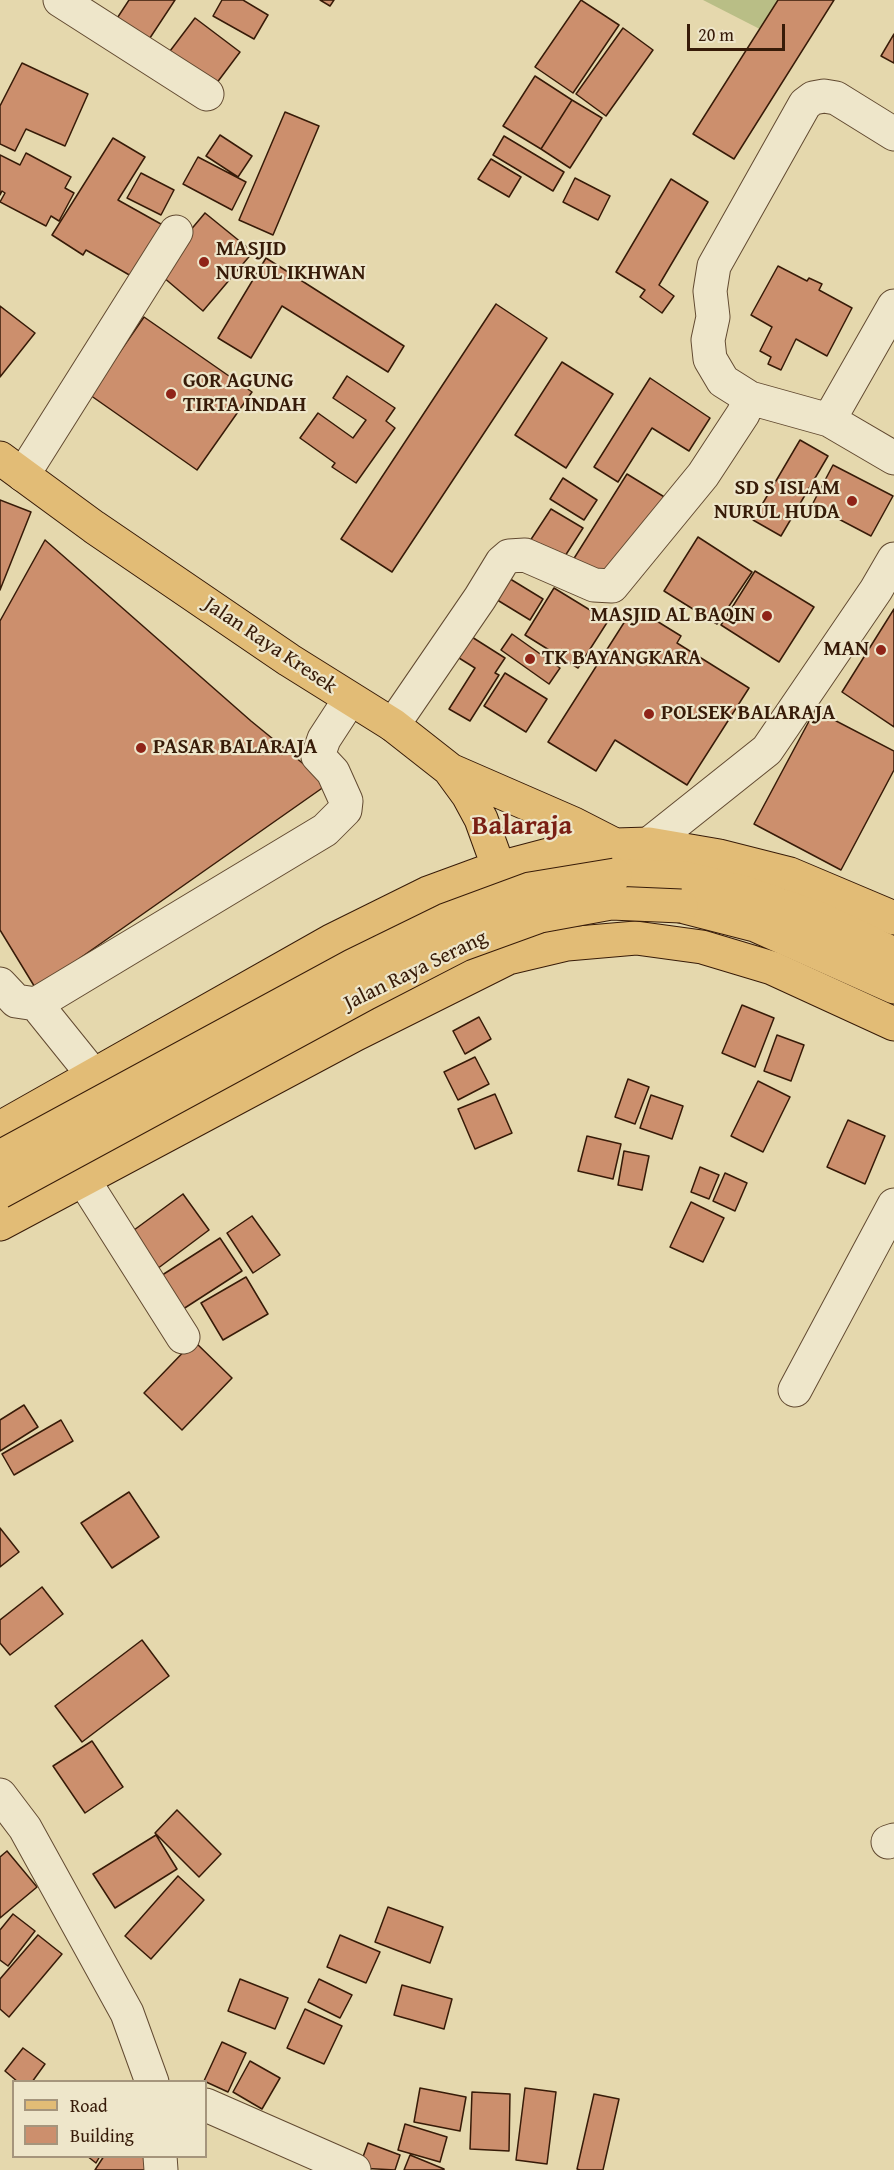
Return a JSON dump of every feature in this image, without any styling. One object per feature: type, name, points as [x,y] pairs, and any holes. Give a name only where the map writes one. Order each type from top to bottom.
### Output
[{"type":"main road","name":"Jalan Raya Kresek","points":[[12,466],[104,534],[350,699],[393,725],[449,769],[482,819],[500,867],[509,909],[508,958]]},
{"type":"main road","points":[[449,769],[574,824],[615,845]]},
{"type":"main road","points":[[0,1128],[331,941],[428,893],[500,867],[560,852],[615,845],[649,844],[719,856],[790,874],[894,918]]},
{"type":"main road","name":"Jalan Raya Serang","points":[[0,1157],[354,965],[446,920],[530,889],[615,875],[685,878],[746,893],[818,918],[894,954]]},
{"type":"main road","name":"Jalan Raya Serang","points":[[0,1192],[460,945],[540,916],[611,903],[681,906],[755,925],[894,987]]},
{"type":"main road","points":[[0,1224],[356,1034],[508,958],[567,944],[636,938],[702,947],[772,968],[894,1024]]},
{"type":"main road","points":[[331,941],[321,975],[323,1001],[331,1023],[338,1029],[356,1034]]},
{"type":"street","points":[[60,0],[207,94]]},
{"type":"street","points":[[894,134],[836,98],[824,96],[813,98],[805,104],[714,266],[710,291],[713,317],[708,340],[710,359],[723,381],[750,398],[829,420],[894,458]]},
{"type":"street","points":[[12,466],[176,232]]},
{"type":"street","points":[[829,420],[894,306]]},
{"type":"street","points":[[393,725],[502,562],[509,556],[525,555],[594,585],[612,586],[703,475],[743,414],[750,398]]},
{"type":"street","points":[[649,844],[767,750],[876,590],[894,559]]},
{"type":"street","points":[[0,984],[16,1001],[36,1004],[325,830],[345,810],[346,801],[333,772],[318,756],[324,739],[350,699]]},
{"type":"street","points":[[36,1004],[94,1076]]},
{"type":"street","points":[[83,1179],[183,1337]]},
{"type":"street","points":[[795,1390],[894,1205]]},
{"type":"street","points":[[0,1795],[25,1827],[127,2013],[151,2080]]},
{"type":"street","points":[[207,2105],[354,2170]]},
{"type":"green space","points":[[703,0],[814,0],[791,45]]},
{"type":"building","points":[[129,0],[175,0],[144,47],[112,26]]},
{"type":"building","points":[[222,0],[243,0],[268,15],[254,39],[213,16]]},
{"type":"building","points":[[320,0],[334,0],[330,6]]},
{"type":"building","points":[[581,0],[619,25],[573,93],[535,67]]},
{"type":"building","points":[[778,0],[834,0],[734,159],[693,134]]},
{"type":"building","points":[[195,18],[240,52],[213,88],[167,55]]},
{"type":"building","points":[[623,28],[653,50],[606,116],[576,94]]},
{"type":"building","points":[[894,34],[894,63],[881,56]]},
{"type":"building","points":[[22,63],[88,94],[65,146],[26,129],[15,151],[0,144],[0,106]]},
{"type":"building","points":[[535,76],[572,100],[541,149],[503,126]]},
{"type":"building","points":[[572,100],[602,118],[570,168],[541,149]]},
{"type":"building","points":[[285,112],[319,126],[273,235],[239,220]]},
{"type":"building","points":[[220,135],[252,156],[238,177],[206,156]]},
{"type":"building","points":[[504,136],[564,172],[553,191],[493,155]]},
{"type":"building","points":[[113,138],[145,157],[118,200],[168,228],[138,280],[86,250],[83,255],[52,235]]},
{"type":"building","points":[[26,153],[71,177],[65,188],[74,193],[59,221],[51,216],[46,226],[0,202],[5,193],[2,191],[0,195],[0,155],[20,165]]},
{"type":"building","points":[[198,157],[246,182],[232,210],[183,184]]},
{"type":"building","points":[[491,159],[521,177],[509,197],[478,179]]},
{"type":"building","points":[[141,173],[174,190],[161,215],[127,198]]},
{"type":"building","points":[[575,178],[610,196],[598,220],[563,202]]},
{"type":"building","points":[[671,179],[708,202],[659,285],[674,296],[662,313],[640,297],[645,290],[616,272]]},
{"type":"building","name":"MASJID NURUL IKHWAN","points":[[205,213],[253,252],[203,311],[156,271]]},
{"type":"building","points":[[266,258],[404,346],[388,372],[282,306],[251,358],[218,338]]},
{"type":"building","points":[[778,266],[807,281],[809,278],[822,284],[819,290],[852,308],[827,356],[796,339],[781,370],[768,364],[771,357],[760,351],[772,327],[751,315]]},
{"type":"building","points":[[496,304],[547,338],[392,572],[341,539]]},
{"type":"building","points":[[0,306],[35,333],[0,377]]},
{"type":"building","name":"GOR AGUNG TIRTA INDAH","points":[[144,317],[252,392],[197,470],[90,395]]},
{"type":"building","points":[[562,362],[613,394],[566,468],[515,435]]},
{"type":"building","points":[[347,376],[395,408],[386,421],[395,428],[356,483],[332,467],[335,463],[300,438],[318,413],[353,438],[366,420],[333,398]]},
{"type":"building","points":[[650,378],[710,418],[689,451],[652,428],[618,482],[594,467]]},
{"type":"building","name":"SD S ISLAM NURUL HUDA","points":[[800,440],[828,456],[781,536],[753,520]]},
{"type":"building","name":"SD S ISLAM NURUL HUDA","points":[[833,465],[893,496],[871,536],[812,505]]},
{"type":"building","points":[[627,474],[666,498],[612,585],[573,560]]},
{"type":"building","points":[[563,478],[597,500],[584,520],[550,499]]},
{"type":"building","points":[[0,500],[31,512],[0,590]]},
{"type":"building","points":[[551,509],[583,528],[558,567],[526,547]]},
{"type":"building","points":[[698,537],[752,572],[717,624],[664,591]]},
{"type":"building","name":"PASAR BALARAJA","points":[[45,540],[251,721],[328,784],[36,989],[0,930],[0,621]]},
{"type":"building","name":"MASJID AL BAQIN","points":[[755,571],[814,607],[779,662],[721,625]]},
{"type":"building","points":[[507,577],[543,599],[530,620],[494,598]]},
{"type":"building","points":[[554,588],[608,621],[578,668],[525,635]]},
{"type":"building","name":"POLSEK BALARAJA","points":[[634,607],[681,636],[677,643],[749,688],[687,785],[615,740],[596,771],[548,742]]},
{"type":"building","name":"MAN","points":[[894,609],[894,727],[842,692]]},
{"type":"building","points":[[464,632],[505,658],[495,673],[499,675],[470,721],[449,709],[475,668],[451,653]]},
{"type":"building","name":"TK BAYANGKARA","points":[[512,634],[560,668],[549,684],[501,650]]},
{"type":"building","points":[[505,673],[547,699],[526,732],[484,706]]},
{"type":"building","points":[[815,710],[894,751],[894,770],[841,870],[754,824]]},
{"type":"building","points":[[742,1005],[774,1018],[755,1067],[722,1053]]},
{"type":"building","points":[[479,1017],[491,1039],[465,1054],[453,1031]]},
{"type":"building","points":[[777,1035],[804,1045],[791,1081],[764,1071]]},
{"type":"building","points":[[475,1057],[489,1084],[458,1100],[444,1072]]},
{"type":"building","points":[[628,1079],[649,1087],[635,1124],[615,1117]]},
{"type":"building","points":[[758,1081],[790,1097],[763,1152],[731,1136]]},
{"type":"building","points":[[495,1094],[512,1133],[475,1149],[458,1109]]},
{"type":"building","points":[[651,1095],[683,1106],[672,1139],[640,1128]]},
{"type":"building","points":[[848,1120],[885,1136],[865,1184],[827,1167]]},
{"type":"building","points":[[587,1136],[621,1144],[613,1179],[578,1171]]},
{"type":"building","points":[[624,1151],[649,1156],[642,1190],[618,1185]]},
{"type":"building","points":[[700,1167],[719,1175],[709,1199],[691,1192]]},
{"type":"building","points":[[725,1173],[747,1183],[735,1211],[713,1201]]},
{"type":"building","points":[[183,1194],[209,1230],[157,1269],[130,1233]]},
{"type":"building","points":[[691,1202],[724,1218],[703,1262],[670,1247]]},
{"type":"building","points":[[252,1216],[280,1255],[253,1273],[227,1233]]},
{"type":"building","points":[[220,1238],[242,1271],[177,1313],[156,1279]]},
{"type":"building","points":[[246,1277],[268,1314],[223,1340],[201,1303]]},
{"type":"building","points":[[194,1341],[232,1378],[182,1430],[144,1393]]},
{"type":"building","points":[[24,1405],[38,1427],[0,1451],[0,1420]]},
{"type":"building","points":[[61,1420],[73,1441],[14,1475],[2,1454]]},
{"type":"building","points":[[129,1492],[159,1537],[112,1568],[81,1523]]},
{"type":"building","points":[[0,1528],[19,1552],[0,1567]]},
{"type":"building","points":[[42,1587],[63,1614],[10,1655],[0,1643],[0,1620]]},
{"type":"building","points":[[142,1640],[169,1676],[82,1742],[55,1706]]},
{"type":"building","points":[[92,1741],[123,1787],[85,1813],[53,1766]]},
{"type":"building","points":[[177,1810],[221,1854],[199,1877],[155,1833]]},
{"type":"building","points":[[156,1835],[177,1869],[115,1908],[93,1874]]},
{"type":"building","points":[[7,1851],[37,1887],[0,1918],[0,1857]]},
{"type":"building","points":[[178,1876],[204,1900],[151,1959],[125,1936]]},
{"type":"building","points":[[388,1907],[443,1927],[430,1963],[375,1942]]},
{"type":"building","points":[[13,1914],[35,1931],[8,1966],[0,1960],[0,1930]]},
{"type":"building","points":[[38,1935],[62,1954],[9,2017],[0,2009],[0,1979]]},
{"type":"building","points":[[340,1935],[380,1952],[366,1983],[327,1967]]},
{"type":"building","points":[[240,1979],[288,1998],[275,2029],[228,2011]]},
{"type":"building","points":[[319,1979],[352,1995],[340,2018],[308,2002]]},
{"type":"building","points":[[402,1985],[452,1999],[444,2029],[394,2015]]},
{"type":"building","points":[[305,2009],[342,2026],[324,2064],[287,2048]]},
{"type":"building","points":[[222,2042],[246,2053],[228,2092],[204,2080]]},
{"type":"building","points":[[23,2048],[45,2064],[33,2080],[16,2080],[5,2071]]},
{"type":"building","points":[[250,2061],[280,2078],[262,2109],[233,2092]]},
{"type":"building","points":[[420,2088],[466,2097],[460,2131],[414,2122]]},
{"type":"building","points":[[525,2088],[556,2092],[547,2164],[516,2160]]},
{"type":"building","points":[[472,2092],[510,2094],[509,2151],[470,2149]]},
{"type":"building","points":[[594,2094],[619,2099],[603,2170],[580,2170],[577,2169]]},
{"type":"building","points":[[405,2124],[447,2137],[440,2162],[398,2150]]},
{"type":"building","points":[[368,2143],[400,2155],[395,2170],[359,2168]]},
{"type":"building","points":[[410,2155],[444,2169],[444,2170],[404,2170]]},
{"type":"building","points":[[90,2158],[99,2158],[96,2163]]},
{"type":"building","points":[[103,2158],[145,2158],[153,2170],[95,2170]]},
{"type":"place","name":"MASJID NURUL IKHWAN","points":[[204,262]]},
{"type":"place","name":"GOR AGUNG TIRTA INDAH","points":[[171,394]]},
{"type":"place","name":"SD S ISLAM NURUL HUDA","points":[[852,501]]},
{"type":"place","name":"MASJID AL BAQIN","points":[[767,616]]},
{"type":"place","name":"MAN","points":[[881,650]]},
{"type":"place","name":"TK BAYANGKARA","points":[[530,659]]},
{"type":"place","name":"POLSEK BALARAJA","points":[[649,714]]},
{"type":"place","name":"PASAR BALARAJA","points":[[141,748]]},
{"type":"district","name":"Balaraja","points":[[522,827]]}]
